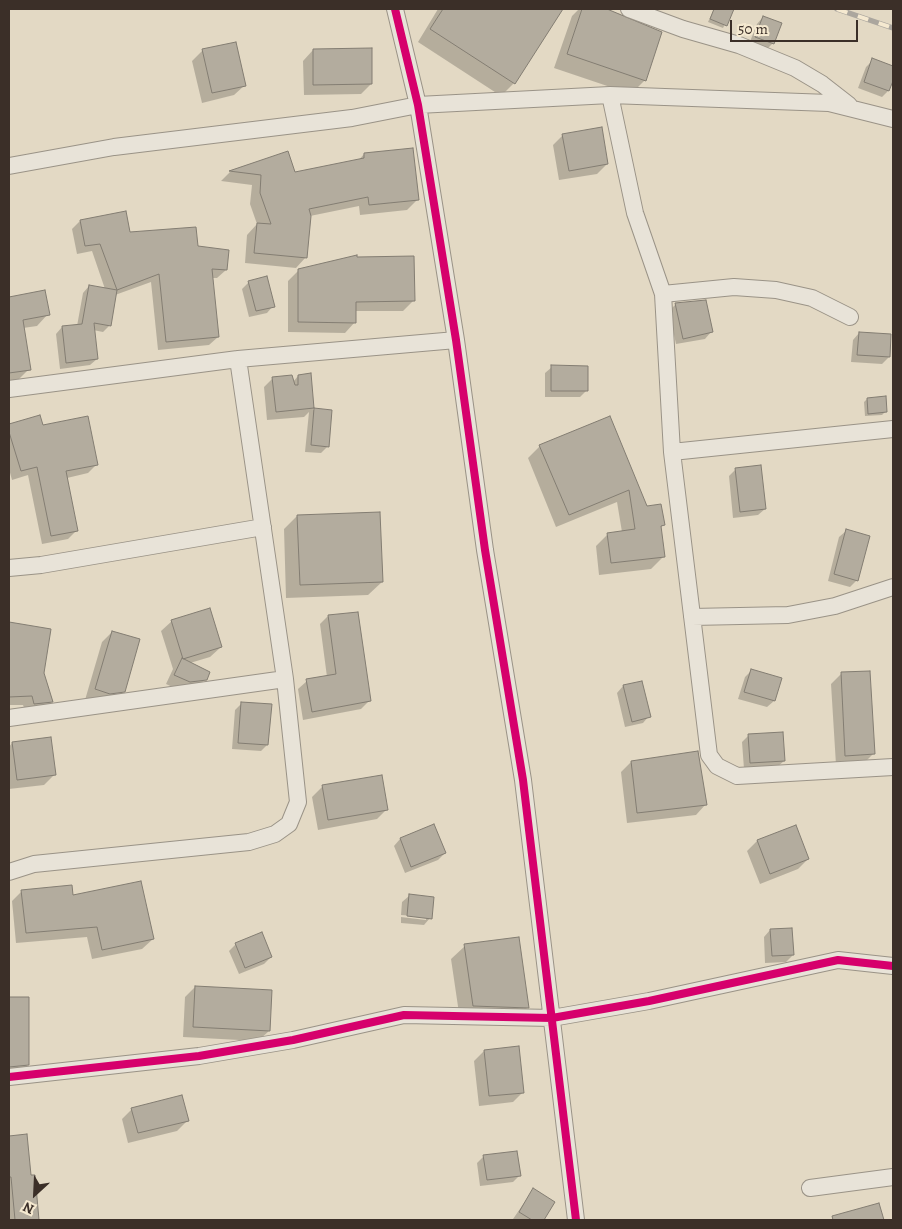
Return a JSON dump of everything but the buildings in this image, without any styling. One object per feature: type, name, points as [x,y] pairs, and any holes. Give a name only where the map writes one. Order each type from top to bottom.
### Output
[{"type":"street","points":[[395,9],[418,105],[456,340],[485,550],[523,780],[576,1220]]},
{"type":"street","points":[[629,9],[683,29],[739,45],[795,68],[822,84],[850,107]]},
{"type":"street","points":[[610,95],[635,213],[663,294],[672,452],[709,755],[717,766],[737,776],[893,767]]},
{"type":"street","points":[[9,166],[114,147],[352,118],[418,105],[610,95],[829,102],[893,119]]},
{"type":"street","points":[[663,294],[734,287],[776,290],[812,298],[850,317]]},
{"type":"street","points":[[9,389],[238,358],[456,340]]},
{"type":"street","points":[[9,872],[34,864],[249,842],[275,834],[289,824],[298,802],[285,679],[238,358]]},
{"type":"street","points":[[672,452],[893,429]]},
{"type":"street","points":[[9,568],[41,565],[263,527]]},
{"type":"street","points":[[692,617],[788,615],[835,606],[893,587]]},
{"type":"street","points":[[9,718],[285,679]]},
{"type":"street","points":[[9,1077],[199,1056],[292,1040],[404,1015],[552,1018],[649,1001],[838,960],[893,966]]},
{"type":"street","points":[[810,1188],[893,1177]]},
{"type":"railway","points":[[837,9],[893,28]]},
{"type":"cycle path","points":[[395,9],[418,105],[456,340],[485,550],[523,780],[576,1220]]},
{"type":"cycle path","points":[[9,1077],[199,1056],[293,1040],[404,1015],[552,1018],[649,1001],[838,960],[893,966]]}]
